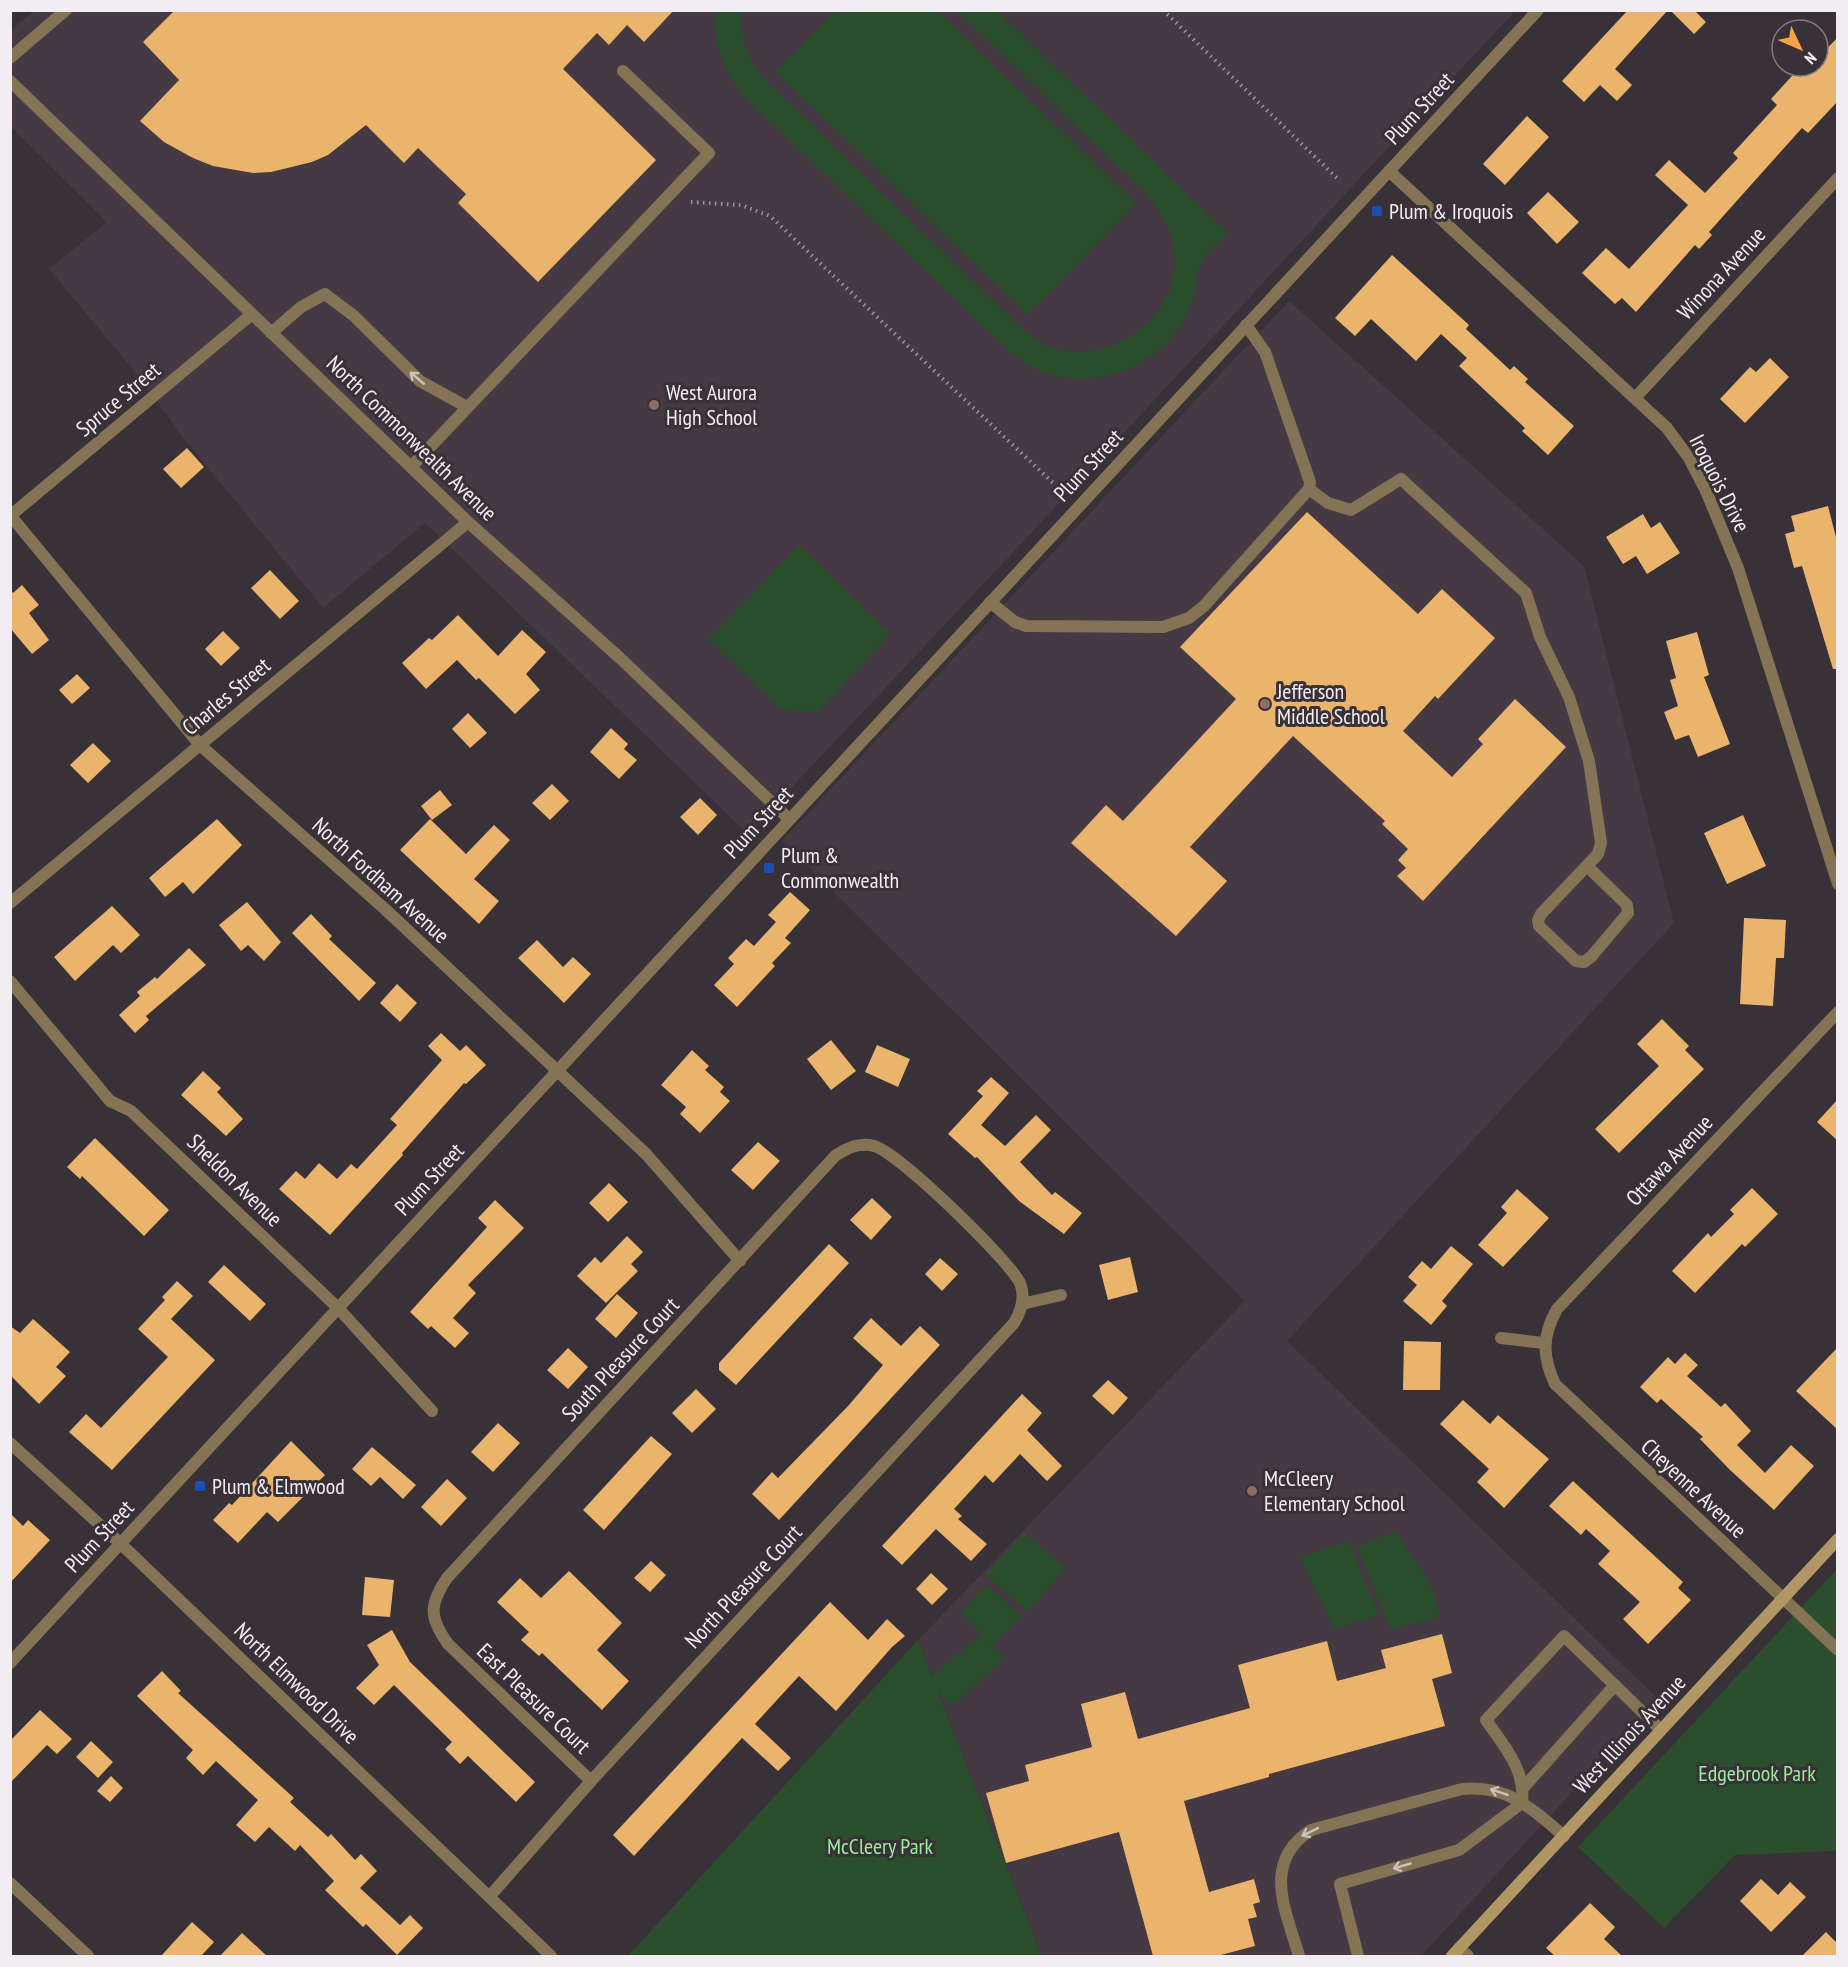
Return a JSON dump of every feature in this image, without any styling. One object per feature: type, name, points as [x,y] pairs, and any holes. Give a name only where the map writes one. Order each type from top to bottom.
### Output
[{"type":"main road","name":"West Illinois Avenue","points":[[1460,1954],[1564,1836],[1838,1539]]},
{"type":"street","points":[[10,58],[66,10]]},
{"type":"street","name":"Plum Street","points":[[10,1663],[1538,10]]},
{"type":"street","points":[[411,467],[709,153],[623,72]]},
{"type":"street","name":"North Commonwealth Avenue","points":[[10,81],[468,522],[620,658],[789,819]]},
{"type":"street","name":"Iroquois Drive","points":[[1389,171],[1667,428],[1689,458],[1722,526],[1790,727],[1838,884]]},
{"type":"street","name":"Winona Avenue","points":[[1635,398],[1838,178]]},
{"type":"street","points":[[271,333],[301,307],[325,294],[354,316],[420,381],[468,407]]},
{"type":"street","name":"Spruce Street","points":[[11,516],[252,314]]},
{"type":"street","points":[[990,602],[1015,622],[1026,626],[1163,627],[1189,618],[1204,606],[1309,489],[1310,482],[1265,352],[1246,325]]},
{"type":"street","points":[[1309,489],[1328,503],[1351,510],[1401,479],[1526,593],[1540,637],[1569,697],[1589,761],[1601,843],[1598,854],[1587,866],[1538,920],[1539,927],[1576,961],[1584,962],[1591,957],[1628,913],[1627,905],[1587,866]]},
{"type":"street","name":"North Fordham Avenue","points":[[11,516],[200,745],[386,910],[646,1154],[740,1261]]},
{"type":"street","name":"Charles Street","points":[[10,903],[468,522]]},
{"type":"street","name":"Sheldon Avenue","points":[[10,981],[110,1101],[131,1111],[338,1308],[432,1411]]},
{"type":"street","name":"Ottawa Avenue","points":[[1544,1343],[1548,1324],[1557,1309],[1838,1012]]},
{"type":"street","name":"South Pleasure Court","points":[[447,1644],[436,1628],[432,1612],[436,1594],[447,1578],[835,1156],[845,1150],[866,1144],[888,1153],[1004,1259],[1021,1286],[1022,1304]]},
{"type":"street","points":[[1022,1304],[1061,1295]]},
{"type":"street","name":"North Pleasure Court","points":[[490,1896],[591,1781],[1014,1323],[1022,1304]]},
{"type":"street","points":[[1501,1338],[1544,1343]]},
{"type":"street","name":"Cheyenne Avenue","points":[[1544,1343],[1546,1364],[1555,1384],[1838,1650]]},
{"type":"street","name":"North Elmwood Drive","points":[[10,1443],[121,1544],[551,1956]]},
{"type":"street","points":[[1358,1956],[1340,1884],[1459,1850],[1522,1803],[1524,1787],[1518,1767],[1486,1720],[1564,1636],[1661,1730]]},
{"type":"street","name":"East Pleasure Court","points":[[447,1644],[591,1781]]},
{"type":"street","points":[[1524,1787],[1615,1685]]},
{"type":"street","points":[[1299,1956],[1281,1889],[1280,1875],[1287,1853],[1301,1837],[1330,1824],[1462,1789],[1494,1789],[1522,1803],[1564,1836]]},
{"type":"street","points":[[10,1883],[88,1956]]},
{"type":"path","points":[[1162,10],[1340,181]]},
{"type":"path","points":[[692,202],[741,205],[770,216],[1068,497]]},
{"type":"shaded area","name":"West Aurora High School","points":[[35,10],[1515,11],[1033,531],[748,834],[425,523],[323,608],[182,436],[136,373],[49,269],[107,222],[11,127],[10,31]]},
{"type":"shaded area","name":"Jefferson Middle School","points":[[1289,301],[1584,566],[1674,923],[1287,1341],[1658,1699],[1421,1956],[1042,1956],[918,1640],[1245,1301],[782,841]]},
{"type":"green space","points":[[836,10],[937,11],[1136,203],[1028,315],[776,72]]},
{"type":"green space","points":[[715,11],[740,11],[744,43],[758,73],[1021,328],[1040,342],[1061,350],[1083,352],[1105,348],[1143,327],[1158,311],[1168,292],[1174,271],[1174,248],[1171,235],[1151,198],[957,11],[997,11],[1228,233],[1203,260],[1192,303],[1179,328],[1164,345],[1146,359],[1125,370],[1104,377],[1081,379],[1058,376],[1036,369],[1013,355],[742,95],[721,56],[716,34]]},
{"type":"green space","points":[[799,545],[890,634],[818,712],[782,710],[708,639]]},
{"type":"green space","points":[[1395,1531],[1430,1583],[1441,1616],[1391,1630],[1357,1547]]},
{"type":"green space","points":[[1024,1532],[1065,1568],[1028,1612],[986,1575]]},
{"type":"green space","points":[[1349,1541],[1379,1615],[1334,1629],[1300,1557]]},
{"type":"green space","name":"Edgebrook Park","points":[[1837,1569],[1837,1851],[1735,1855],[1664,1928],[1578,1847]]},
{"type":"green space","name":"McCleery Park","points":[[986,1584],[1021,1616],[994,1644],[988,1640],[1005,1658],[952,1706],[938,1692],[1042,1956],[628,1956],[918,1640],[932,1676],[981,1633],[960,1612]]},
{"type":"building","points":[[175,10],[674,10],[644,42],[627,25],[609,45],[597,33],[563,69],[656,160],[538,282],[458,203],[466,194],[418,148],[404,163],[366,125],[328,155],[312,162],[271,172],[253,173],[213,166],[164,142],[140,121],[179,80],[143,42]]},
{"type":"building","points":[[1628,10],[1668,10],[1615,69],[1632,85],[1617,101],[1600,85],[1584,102],[1562,81]]},
{"type":"building","points":[[1670,10],[1694,10],[1706,22],[1694,34]]},
{"type":"building","points":[[1838,37],[1838,101],[1808,133],[1802,128],[1709,232],[1712,235],[1699,249],[1695,245],[1636,312],[1622,298],[1615,304],[1582,273],[1606,248],[1629,269],[1688,205],[1655,175],[1669,160],[1705,193],[1738,158],[1733,153],[1777,105],[1771,99],[1790,78],[1830,78],[1830,45]]},
{"type":"building","points":[[1527,116],[1549,137],[1505,185],[1483,164]]},
{"type":"building","points":[[1548,192],[1579,222],[1557,244],[1527,213]]},
{"type":"building","points":[[1392,255],[1469,325],[1466,329],[1510,370],[1514,366],[1528,379],[1525,382],[1574,426],[1548,455],[1522,431],[1525,428],[1459,366],[1467,358],[1441,334],[1416,361],[1371,319],[1355,336],[1335,318]]},
{"type":"building","points":[[1770,358],[1789,377],[1745,423],[1720,399],[1750,367],[1756,372]]},
{"type":"building","points":[[187,448],[204,467],[181,488],[163,469]]},
{"type":"building","points":[[1828,506],[1838,545],[1838,669],[1833,669],[1802,566],[1794,568],[1785,534],[1795,531],[1791,516]]},
{"type":"building","points":[[1307,512],[1418,614],[1442,589],[1495,638],[1438,699],[1435,696],[1403,731],[1452,777],[1483,744],[1478,739],[1515,699],[1566,747],[1423,901],[1397,876],[1406,868],[1398,860],[1408,849],[1382,824],[1385,821],[1293,736],[1190,847],[1227,881],[1176,936],[1071,843],[1106,805],[1123,821],[1236,699],[1180,647]]},
{"type":"building","points":[[1643,514],[1651,528],[1660,522],[1680,553],[1647,574],[1636,556],[1623,564],[1606,537]]},
{"type":"building","points":[[270,570],[299,601],[280,619],[251,588]]},
{"type":"building","points":[[22,585],[39,605],[29,613],[49,640],[32,654],[10,628],[10,589],[13,593]]},
{"type":"building","points":[[458,615],[498,656],[522,630],[546,652],[526,674],[540,690],[515,714],[479,678],[476,680],[457,660],[426,689],[402,663],[429,638],[432,640]]},
{"type":"building","points":[[223,631],[240,648],[221,666],[205,649]]},
{"type":"building","points":[[1697,632],[1709,675],[1704,677],[1730,744],[1698,757],[1689,735],[1675,740],[1664,712],[1678,706],[1670,680],[1676,678],[1666,641]]},
{"type":"building","points":[[77,674],[90,688],[72,704],[59,690]]},
{"type":"building","points":[[468,713],[487,733],[470,748],[452,729]]},
{"type":"building","points":[[611,728],[628,744],[624,749],[637,760],[619,779],[590,752]]},
{"type":"building","points":[[93,743],[111,761],[88,783],[70,765]]},
{"type":"building","points":[[552,784],[569,801],[550,820],[532,803]]},
{"type":"building","points":[[440,790],[452,805],[432,820],[421,806]]},
{"type":"building","points":[[700,798],[717,815],[698,835],[680,817]]},
{"type":"building","points":[[1743,815],[1766,866],[1727,884],[1704,833]]},
{"type":"building","points":[[217,819],[242,845],[193,894],[183,882],[165,897],[149,878]]},
{"type":"building","points":[[430,819],[466,854],[494,825],[510,840],[474,879],[499,901],[479,924],[400,850]]},
{"type":"building","points":[[790,892],[810,910],[785,938],[791,943],[772,963],[775,966],[737,1007],[714,985],[734,964],[728,958],[746,939],[754,946],[776,922],[768,915]]},
{"type":"building","points":[[247,902],[281,942],[264,961],[248,945],[241,951],[219,925]]},
{"type":"building","points":[[112,906],[140,935],[121,953],[113,945],[75,981],[54,957]]},
{"type":"building","points":[[311,914],[332,936],[329,939],[376,983],[359,1001],[292,933]]},
{"type":"building","points":[[1744,918],[1786,920],[1784,958],[1776,958],[1773,1006],[1740,1004]]},
{"type":"building","points":[[537,940],[563,967],[573,957],[591,974],[564,1003],[518,958]]},
{"type":"building","points":[[189,948],[206,965],[146,1016],[149,1020],[135,1033],[119,1015],[140,996],[137,992],[155,977],[157,979]]},
{"type":"building","points":[[397,984],[417,1003],[400,1022],[380,1003]]},
{"type":"building","points":[[1662,1019],[1689,1046],[1685,1050],[1704,1069],[1619,1153],[1595,1129],[1659,1066],[1637,1044]]},
{"type":"building","points":[[441,1033],[460,1051],[466,1045],[486,1065],[466,1084],[464,1083],[402,1153],[403,1155],[330,1235],[279,1189],[296,1171],[305,1179],[319,1163],[337,1179],[351,1164],[357,1169],[397,1125],[390,1119],[442,1060],[428,1046]]},
{"type":"building","points":[[831,1040],[856,1071],[831,1090],[807,1059]]},
{"type":"building","points":[[877,1045],[910,1059],[898,1087],[865,1072]]},
{"type":"building","points":[[692,1050],[709,1066],[705,1070],[724,1087],[720,1092],[730,1101],[700,1133],[680,1114],[686,1107],[661,1085]]},
{"type":"building","points":[[203,1071],[221,1088],[217,1092],[243,1119],[226,1136],[181,1095]]},
{"type":"building","points":[[991,1077],[1009,1093],[981,1125],[1005,1146],[1036,1115],[1051,1130],[1020,1162],[1052,1195],[1055,1192],[1082,1213],[1064,1234],[1019,1201],[977,1157],[975,1158],[948,1134],[983,1096],[977,1091]]},
{"type":"building","points":[[1838,1099],[1838,1141],[1817,1122]]},
{"type":"building","points":[[95,1138],[169,1210],[144,1236],[82,1176],[80,1179],[67,1167]]},
{"type":"building","points":[[758,1142],[780,1161],[753,1190],[731,1170]]},
{"type":"building","points":[[609,1183],[628,1202],[608,1222],[589,1203]]},
{"type":"building","points":[[1752,1188],[1778,1214],[1745,1247],[1742,1244],[1695,1293],[1672,1271],[1708,1233],[1711,1237],[1734,1214],[1730,1210]]},
{"type":"building","points":[[1517,1189],[1549,1218],[1503,1267],[1478,1245],[1507,1213],[1501,1207]]},
{"type":"building","points":[[872,1198],[892,1217],[871,1240],[850,1220]]},
{"type":"building","points":[[495,1200],[524,1228],[468,1285],[476,1293],[453,1318],[469,1333],[455,1348],[431,1326],[428,1329],[410,1312],[487,1227],[478,1218]]},
{"type":"building","points":[[627,1236],[643,1252],[631,1264],[638,1271],[606,1303],[577,1276],[595,1257],[601,1263]]},
{"type":"building","points":[[829,1244],[849,1263],[736,1385],[719,1370],[719,1363]]},
{"type":"building","points":[[1451,1246],[1473,1264],[1442,1301],[1447,1306],[1431,1325],[1403,1301],[1417,1285],[1408,1277],[1422,1261],[1431,1269]]},
{"type":"building","points":[[1130,1257],[1138,1292],[1108,1300],[1099,1265]]},
{"type":"building","points":[[940,1258],[958,1274],[942,1291],[925,1274]]},
{"type":"building","points":[[224,1265],[266,1304],[250,1321],[208,1282]]},
{"type":"building","points":[[177,1281],[193,1296],[171,1319],[215,1360],[112,1470],[69,1432],[86,1414],[101,1428],[168,1357],[138,1329],[165,1300],[162,1297]]},
{"type":"building","points":[[617,1294],[638,1313],[616,1338],[595,1319]]},
{"type":"building","points":[[871,1318],[901,1346],[920,1326],[940,1345],[779,1520],[752,1494],[772,1472],[778,1478],[849,1405],[883,1365],[853,1338]]},
{"type":"building","points":[[33,1319],[70,1352],[56,1367],[66,1376],[39,1404],[10,1375],[10,1326],[20,1333]]},
{"type":"building","points":[[1404,1341],[1441,1342],[1440,1390],[1403,1390]]},
{"type":"building","points":[[1838,1347],[1838,1430],[1796,1391]]},
{"type":"building","points":[[568,1348],[588,1367],[568,1389],[547,1370]]},
{"type":"building","points":[[1685,1353],[1698,1365],[1687,1376],[1721,1407],[1725,1403],[1751,1431],[1737,1445],[1765,1473],[1791,1445],[1814,1466],[1774,1510],[1730,1470],[1700,1439],[1703,1437],[1661,1399],[1657,1403],[1640,1387],[1668,1357],[1675,1364]]},
{"type":"building","points":[[1108,1380],[1128,1398],[1113,1415],[1092,1396]]},
{"type":"building","points":[[696,1389],[716,1409],[692,1433],[672,1413]]},
{"type":"building","points":[[1022,1394],[1042,1413],[1027,1430],[1062,1466],[1047,1481],[1020,1454],[993,1483],[985,1475],[954,1509],[962,1516],[958,1519],[987,1544],[971,1561],[936,1529],[902,1565],[882,1546]]},
{"type":"building","points":[[1463,1400],[1490,1424],[1498,1415],[1549,1459],[1504,1508],[1477,1482],[1489,1469],[1440,1424]]},
{"type":"building","points":[[498,1423],[520,1443],[493,1472],[471,1452]]},
{"type":"building","points":[[651,1436],[672,1454],[604,1530],[583,1510]]},
{"type":"building","points":[[291,1441],[325,1475],[278,1522],[267,1512],[238,1543],[213,1520],[229,1503],[232,1505]]},
{"type":"building","points":[[372,1447],[416,1485],[403,1499],[380,1477],[371,1486],[352,1469]]},
{"type":"building","points":[[447,1479],[467,1498],[441,1526],[421,1507]]},
{"type":"building","points":[[1573,1481],[1683,1582],[1678,1588],[1691,1600],[1648,1644],[1623,1619],[1640,1602],[1598,1564],[1610,1551],[1586,1529],[1581,1535],[1549,1506]]},
{"type":"building","points":[[10,1513],[23,1526],[28,1520],[50,1540],[10,1583]]},
{"type":"building","points":[[651,1561],[666,1575],[650,1592],[634,1578]]},
{"type":"building","points":[[569,1571],[622,1623],[597,1650],[629,1681],[602,1710],[542,1653],[539,1656],[521,1640],[529,1632],[497,1602],[520,1578],[541,1598]]},
{"type":"building","points":[[931,1573],[948,1589],[932,1605],[916,1589]]},
{"type":"building","points":[[365,1577],[394,1580],[390,1617],[362,1615]]},
{"type":"building","points":[[830,1602],[868,1640],[887,1619],[905,1636],[892,1647],[836,1711],[799,1676],[755,1724],[791,1758],[778,1771],[742,1738],[634,1856],[613,1835]]},
{"type":"building","points":[[392,1630],[410,1662],[535,1782],[516,1802],[468,1756],[460,1764],[445,1749],[452,1742],[394,1685],[374,1705],[356,1688],[379,1665],[367,1645]]},
{"type":"building","points":[[1442,1634],[1452,1673],[1432,1679],[1445,1726],[1269,1774],[1269,1777],[1184,1801],[1209,1892],[1254,1879],[1260,1902],[1253,1904],[1257,1917],[1248,1919],[1255,1946],[1217,1956],[1153,1956],[1119,1832],[1006,1863],[986,1793],[1029,1781],[1025,1765],[1092,1747],[1081,1704],[1125,1692],[1138,1739],[1250,1708],[1238,1665],[1327,1641],[1337,1681],[1386,1668],[1381,1650]]},
{"type":"building","points":[[162,1671],[181,1691],[178,1693],[294,1798],[290,1802],[328,1837],[331,1834],[355,1860],[361,1854],[377,1871],[360,1888],[400,1925],[410,1915],[423,1928],[397,1955],[366,1924],[363,1927],[325,1890],[334,1881],[300,1845],[295,1851],[269,1827],[255,1842],[236,1825],[258,1800],[216,1761],[203,1775],[186,1758],[193,1750],[137,1696]]},
{"type":"building","points":[[40,1710],[72,1739],[57,1754],[47,1745],[10,1783],[10,1741]]},
{"type":"building","points":[[91,1741],[113,1762],[98,1778],[76,1757]]},
{"type":"building","points":[[111,1776],[123,1788],[110,1802],[97,1791]]},
{"type":"building","points":[[1761,1879],[1778,1895],[1790,1882],[1806,1897],[1771,1932],[1740,1901]]},
{"type":"building","points":[[1590,1903],[1615,1927],[1604,1939],[1622,1956],[1555,1956],[1546,1948]]},
{"type":"building","points":[[192,1922],[214,1942],[201,1956],[161,1956]]},
{"type":"building","points":[[1826,1932],[1838,1944],[1838,1956],[1802,1956]]},
{"type":"building","points":[[242,1933],[267,1956],[220,1956]]},
{"type":"place","name":"Plum & Iroquois","points":[[1377,211]]},
{"type":"place","name":"West Aurora High School","points":[[654,405]]},
{"type":"place","name":"Jefferson Middle School","points":[[1265,704]]},
{"type":"place","name":"Plum & Commonwealth","points":[[769,868]]},
{"type":"place","name":"Plum & Elmwood","points":[[200,1486]]},
{"type":"place","name":"McCleery Elementary School","points":[[1252,1491]]}]
